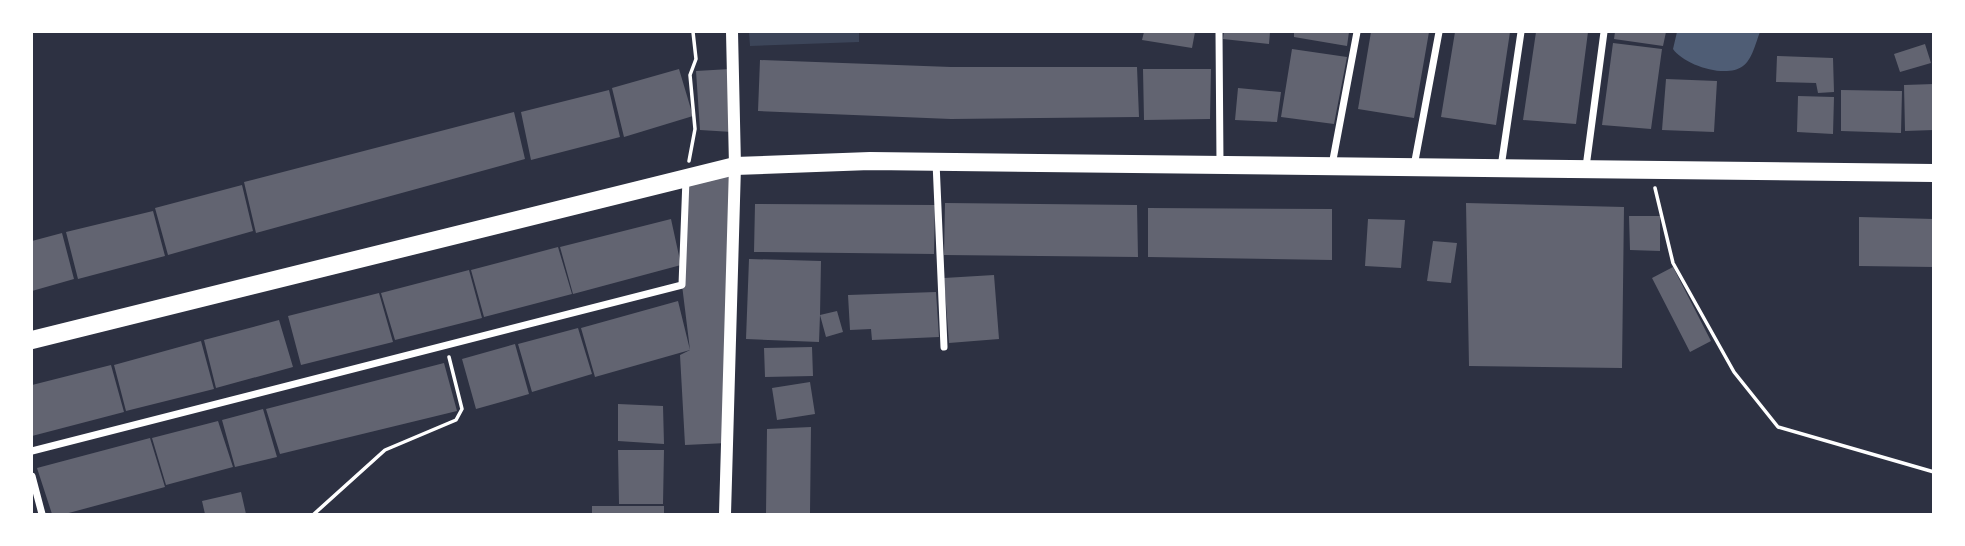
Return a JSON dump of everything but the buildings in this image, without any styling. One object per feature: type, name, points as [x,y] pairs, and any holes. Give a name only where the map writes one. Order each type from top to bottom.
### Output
[{"type":"main road","points":[[32,340],[735,166],[936,161],[1934,173]]},
{"type":"street","points":[[725,514],[735,166],[732,32]]},
{"type":"street","points":[[1219,32],[1220,164]]},
{"type":"street","points":[[1332,166],[1357,32]]},
{"type":"street","points":[[1414,166],[1439,32]]},
{"type":"street","points":[[1500,167],[1521,32]]},
{"type":"street","points":[[1586,168],[1604,32]]},
{"type":"street","points":[[936,161],[944,347]]},
{"type":"street","points":[[32,451],[682,285],[686,178]]},
{"type":"street","points":[[32,476],[42,514]]},
{"type":"path","points":[[686,178],[695,129],[690,75],[695,59],[693,32]]},
{"type":"path","points":[[1651,169],[1672,263],[1734,372],[1778,427],[1934,471]]},
{"type":"path","points":[[314,514],[385,450],[456,420],[462,409],[445,345]]},
{"type":"shaded area","points":[[749,32],[859,32],[859,42],[750,46]]},
{"type":"shaded area","points":[[1677,32],[1760,32],[1751,55],[1743,66],[1736,70],[1716,71],[1696,65],[1678,55],[1673,49]]}]
